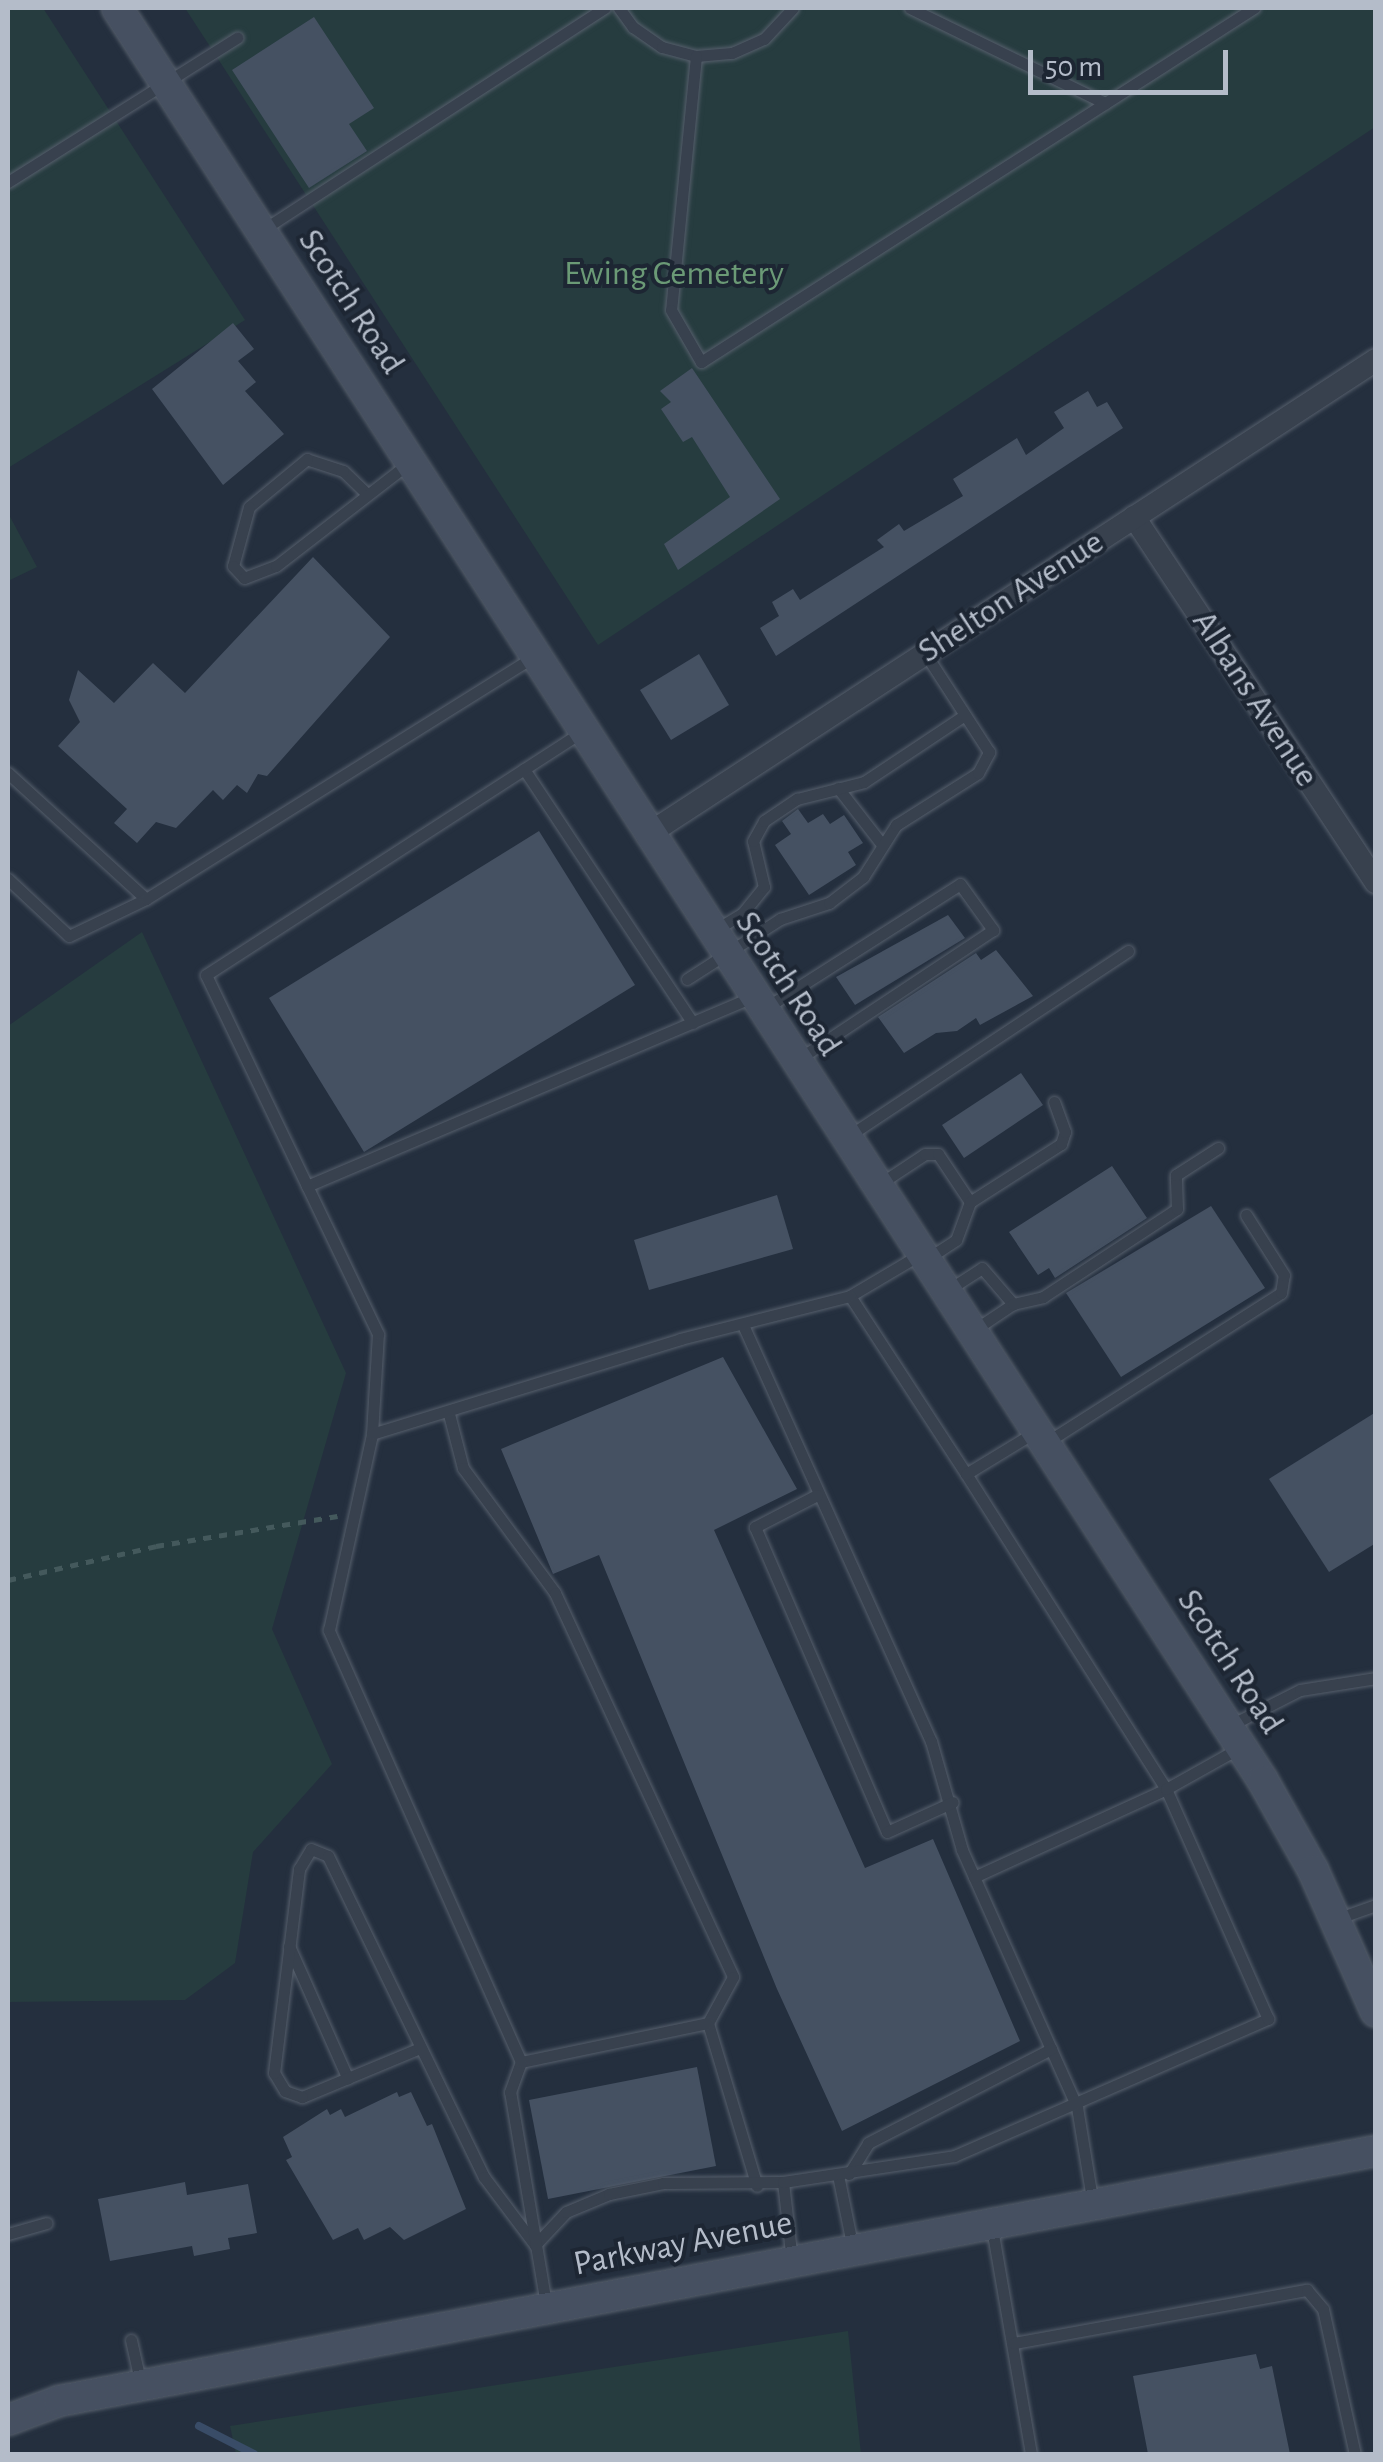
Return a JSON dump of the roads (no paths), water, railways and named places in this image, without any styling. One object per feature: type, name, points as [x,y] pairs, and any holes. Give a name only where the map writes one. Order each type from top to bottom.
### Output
[{"type":"main road","name":"Scotch Road","points":[[117,8],[756,1004],[1234,1737],[1336,1919],[1376,2012]]},
{"type":"main road","name":"Parkway Avenue","points":[[8,2420],[58,2401],[1376,2151]]},
{"type":"street","name":"Shelton Avenue","points":[[647,834],[1376,360]]},
{"type":"street","name":"Albans Avenue","points":[[1134,517],[1376,882]]},
{"type":"lane","points":[[261,232],[604,8]]},
{"type":"lane","points":[[619,8],[662,47],[696,56],[732,53],[764,39],[793,8]]},
{"type":"lane","points":[[910,8],[1104,103]]},
{"type":"lane","points":[[696,56],[672,310],[700,362],[1254,8]]},
{"type":"lane","points":[[8,182],[237,38]]},
{"type":"lane","points":[[368,494],[343,471],[307,459],[249,507],[233,566],[244,578],[276,566],[409,463]]},
{"type":"lane","points":[[716,942],[829,902],[863,877],[880,842],[978,773],[988,752],[926,653]]},
{"type":"lane","points":[[8,879],[69,936],[146,898],[533,657]]},
{"type":"lane","points":[[687,979],[764,888],[754,840],[764,822],[797,800],[864,782],[965,716]]},
{"type":"lane","points":[[547,2308],[510,2092],[521,2062],[329,1630],[372,1434],[378,1334],[206,975],[581,732]]},
{"type":"lane","points":[[524,769],[693,1022]]},
{"type":"lane","points":[[8,773],[146,898]]},
{"type":"lane","points":[[838,788],[880,842]]},
{"type":"lane","points":[[308,1186],[693,1022],[756,1004],[960,884],[993,930],[794,1062]]},
{"type":"lane","points":[[844,1140],[1128,952]]},
{"type":"lane","points":[[372,1434],[850,1296],[956,1240],[970,1202],[1061,1144],[1066,1132],[1054,1102]]},
{"type":"lane","points":[[970,1333],[1013,1304],[1043,1297],[1177,1210],[1176,1175],[1218,1148]]},
{"type":"lane","points":[[875,1187],[925,1154],[938,1154],[970,1202]]},
{"type":"lane","points":[[966,1474],[1039,1438],[1281,1293],[1284,1275],[1246,1215]]},
{"type":"lane","points":[[944,1292],[982,1268],[1013,1304]]},
{"type":"lane","points":[[535,2245],[566,2212],[609,2194],[663,2183],[757,2186],[954,2156],[1076,2107],[1268,2019],[1166,1789],[850,1296]]},
{"type":"lane","points":[[743,1325],[953,1802],[974,1876],[1076,2107],[1093,2205]]},
{"type":"lane","points":[[449,1414],[463,1468],[555,1593],[733,1977],[708,2023],[757,2186]]},
{"type":"lane","points":[[818,1495],[754,1527],[887,1832],[953,1802]]},
{"type":"lane","points":[[974,1876],[1166,1789],[1300,1690],[1376,1678]]},
{"type":"lane","points":[[420,2048],[302,2096],[285,2091],[274,2074],[299,1869],[311,1849],[323,1851],[484,2177],[535,2245]]},
{"type":"lane","points":[[1336,1919],[1376,1906]]},
{"type":"lane","points":[[288,1943],[348,2079]]},
{"type":"lane","points":[[521,2062],[708,2023]]},
{"type":"lane","points":[[853,2250],[843,2174],[868,2143],[1050,2049]]},
{"type":"lane","points":[[783,2182],[792,2262]]},
{"type":"lane","points":[[8,2234],[46,2223]]},
{"type":"lane","points":[[992,2224],[1031,2454]]},
{"type":"lane","points":[[1014,2344],[1307,2290],[1323,2309],[1355,2454]]},
{"type":"lane","points":[[131,2340],[141,2385]]},
{"type":"waterway","points":[[199,2426],[254,2454]]},
{"type":"park label","name":"Ewing Cemetery","points":[[674,274]]}]
